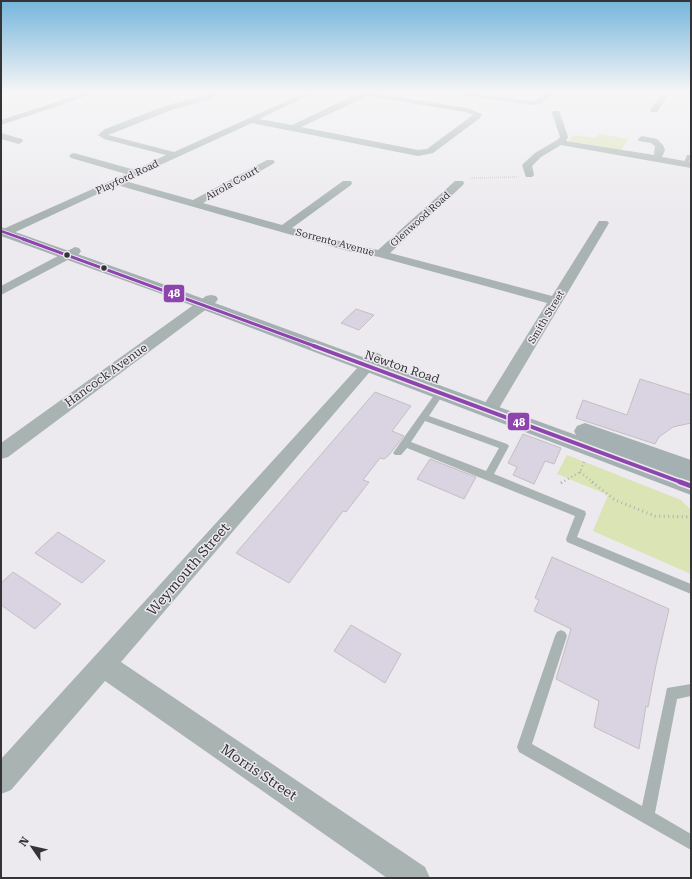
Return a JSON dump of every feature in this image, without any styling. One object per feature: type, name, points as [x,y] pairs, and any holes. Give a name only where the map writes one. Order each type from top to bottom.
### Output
[{"type":"main road","name":"Newton Road","points":[[5,229],[493,405],[658,457],[687,482]]},
{"type":"main road","name":"Newton Road","points":[[371,362],[440,393],[493,405],[687,482]]},
{"type":"main road","points":[[658,457],[691,460]]},
{"type":"street","points":[[106,132],[102,135],[107,138],[176,155]]},
{"type":"street","name":"Playford Road","points":[[5,229],[116,182],[225,132]]},
{"type":"street","points":[[312,132],[410,153],[425,153],[455,132]]},
{"type":"street","points":[[529,175],[527,166],[538,155],[560,142],[564,137],[562,132]]},
{"type":"street","points":[[1,136],[20,141]]},
{"type":"street","points":[[642,139],[654,141],[659,145],[660,150],[657,159]]},
{"type":"street","points":[[560,142],[657,159],[689,162]]},
{"type":"street","points":[[74,156],[135,173]]},
{"type":"street","name":"Airola Court","points":[[194,204],[270,162]]},
{"type":"street","name":"Sorrento Avenue","points":[[116,182],[352,248],[381,254],[555,301]]},
{"type":"street","points":[[283,229],[347,183]]},
{"type":"street","name":"Glenwood Road","points":[[381,254],[459,184]]},
{"type":"street","name":"Smith Street","points":[[493,405],[603,223]]},
{"type":"street","points":[[1,291],[71,253]]},
{"type":"street","name":"Hancock Avenue","points":[[1,452],[207,302]]},
{"type":"street","name":"Weymouth Street","points":[[1,780],[371,362]]},
{"type":"street","name":"Morris Street","points":[[104,665],[414,878]]},
{"type":"lane","points":[[398,453],[440,393]]},
{"type":"lane","points":[[423,417],[504,446],[488,476]]},
{"type":"lane","points":[[404,443],[581,514],[571,539],[691,589]]},
{"type":"lane","points":[[561,636],[524,747],[691,842]]},
{"type":"lane","points":[[648,817],[672,694],[691,690]]},
{"type":"path","points":[[459,184],[466,178],[518,177]]},
{"type":"path","points":[[561,483],[580,472],[586,457]]},
{"type":"path","points":[[580,472],[615,500],[655,516],[691,517]]},
{"type":"green space","points":[[599,134],[628,139],[621,150],[569,141],[574,135],[595,138]]},
{"type":"green space","points":[[567,455],[681,500],[691,510],[691,574],[593,531],[608,495],[557,474]]},
{"type":"building","points":[[356,309],[374,315],[359,330],[341,323]]},
{"type":"building","points":[[640,379],[691,395],[691,423],[673,427],[659,437],[655,444],[576,418],[583,400],[627,415]]},
{"type":"building","points":[[375,392],[411,406],[392,431],[404,436],[389,455],[384,459],[380,458],[363,480],[369,482],[346,512],[343,511],[289,583],[236,553]]},
{"type":"building","points":[[523,434],[561,448],[554,464],[545,461],[534,484],[513,475],[517,467],[508,463]]},
{"type":"building","points":[[430,459],[476,477],[464,499],[417,479]]},
{"type":"building","points":[[58,532],[105,561],[82,583],[35,553]]},
{"type":"building","points":[[552,557],[669,609],[648,707],[646,706],[639,749],[594,727],[599,701],[556,679],[571,629],[534,611],[539,600],[535,598]]},
{"type":"building","points":[[13,572],[61,604],[35,629],[1,605],[1,583]]},
{"type":"building","points":[[351,625],[401,654],[385,683],[334,651]]},
{"type":"transit line","name":"48","points":[[1,231],[165,290],[691,486]]}]
